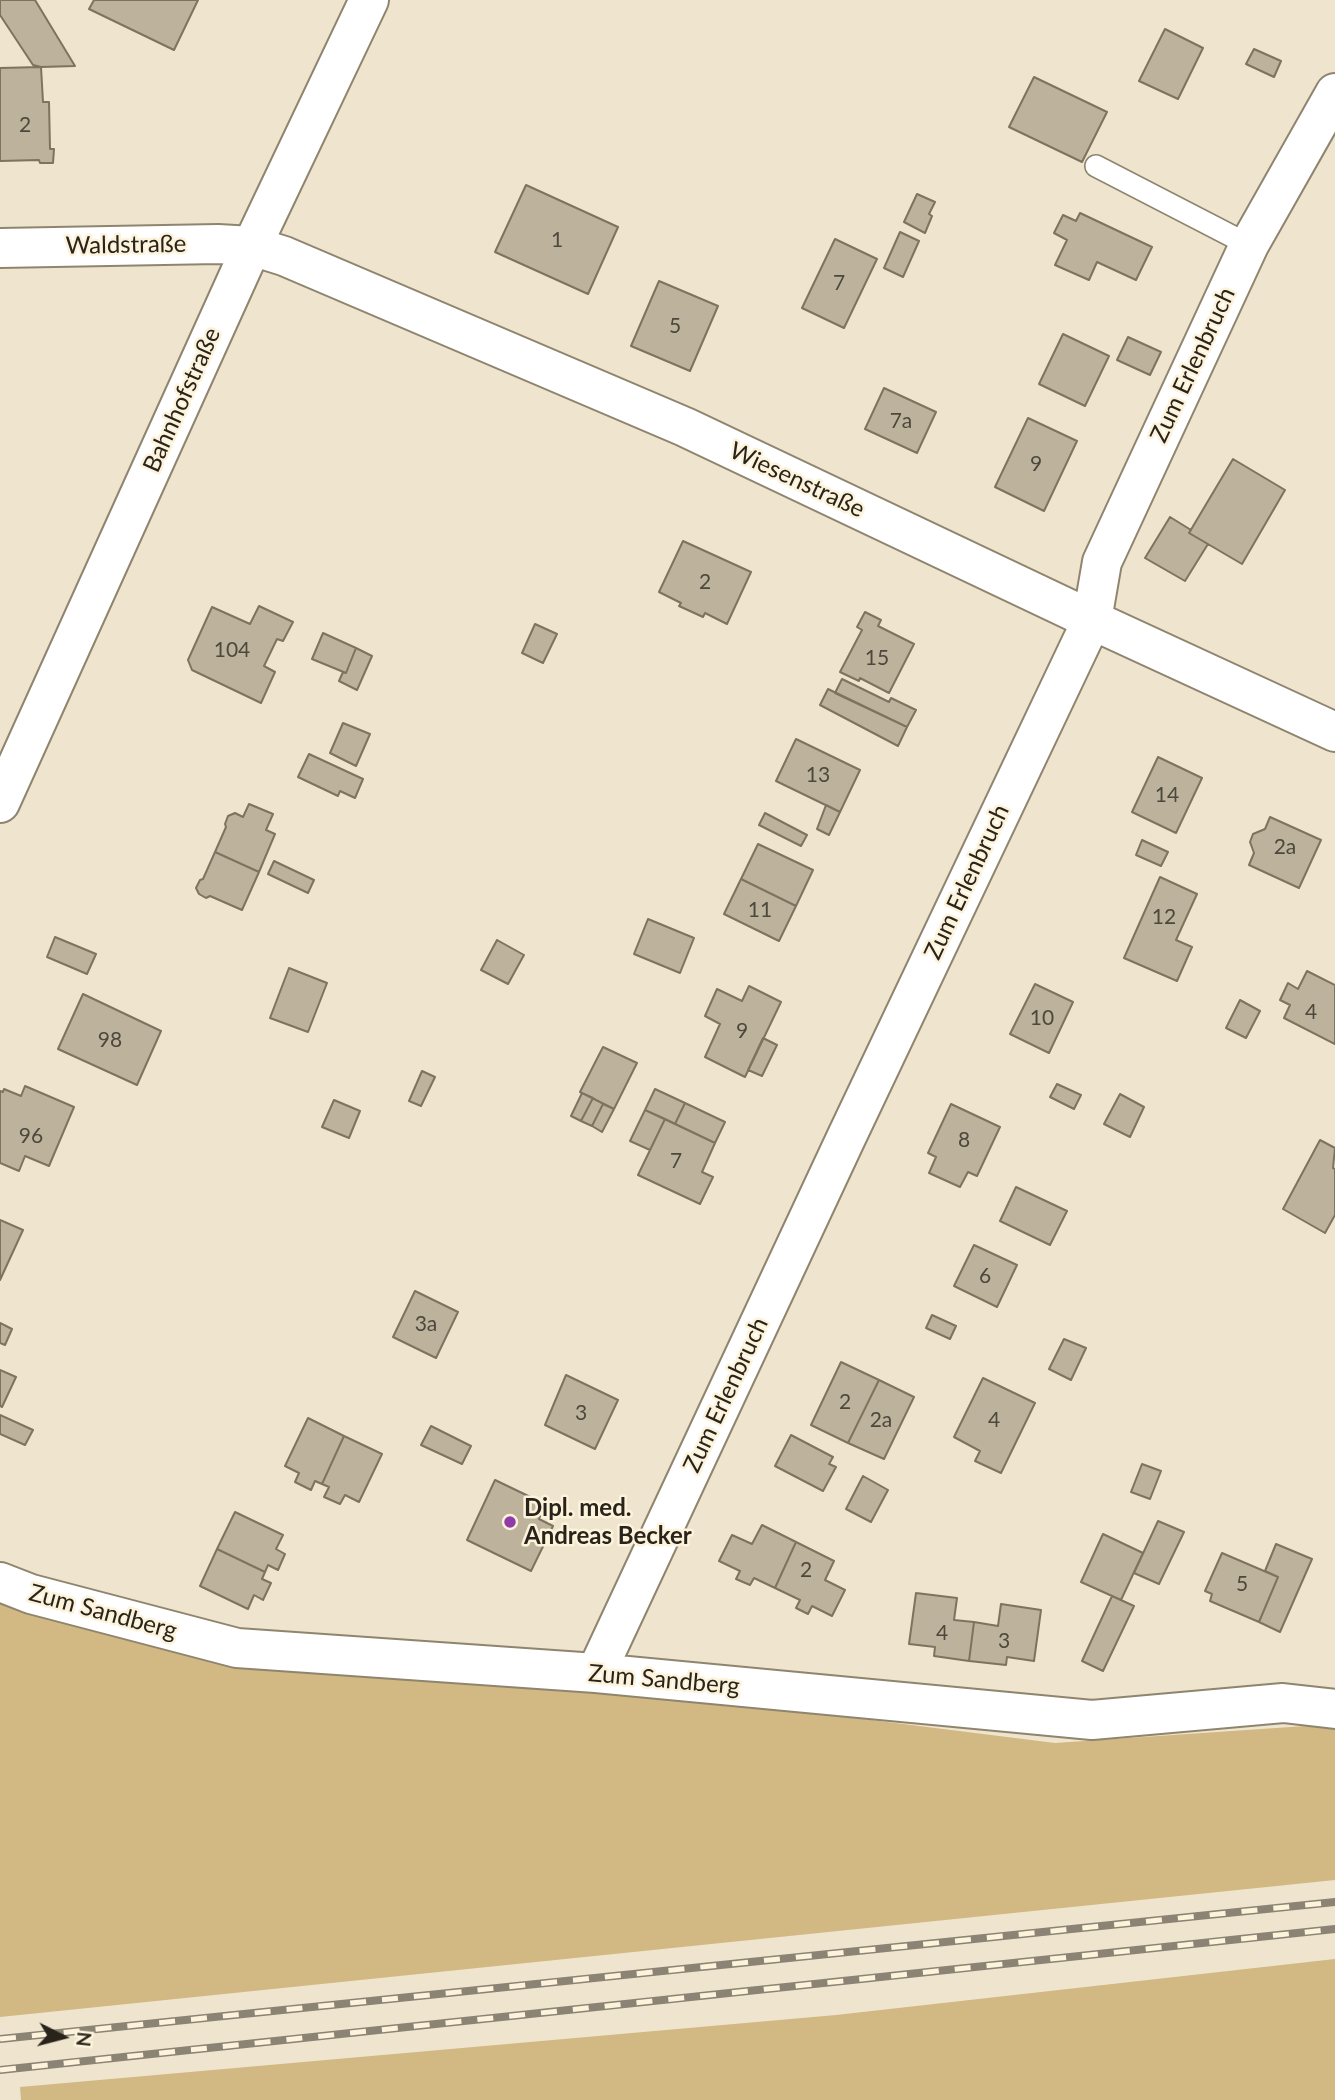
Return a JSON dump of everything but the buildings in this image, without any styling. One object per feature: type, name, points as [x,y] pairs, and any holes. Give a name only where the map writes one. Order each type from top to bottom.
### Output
[{"type":"street","name":"Bahnhofstraße","points":[[0,803],[251,246],[369,0]]},
{"type":"street","name":"Zum Erlenbruch","points":[[596,1674],[1092,620],[1102,562],[1249,245],[1335,93]]},
{"type":"street","name":"Waldstraße","points":[[0,248],[218,244],[251,246]]},
{"type":"street","name":"Wiesenstraße","points":[[251,246],[296,261],[685,427],[1335,732]]},
{"type":"street","name":"Zum Sandberg","points":[[0,1582],[31,1594],[237,1648],[596,1674],[1092,1720],[1283,1703],[1335,1709]]},
{"type":"lane","points":[[1096,166],[1249,245]]},
{"type":"shaded area","points":[[0,1594],[607,1687],[1055,1743],[1335,1724],[1335,1880],[0,2017]]},
{"type":"shaded area","points":[[1335,1959],[1335,2100],[21,2100],[20,2087],[836,2015]]},
{"type":"railway","points":[[0,2039],[1335,1902]]},
{"type":"railway","points":[[0,2070],[1335,1929]]},
{"type":"place","name":"Dipl. med. Andreas Becker","points":[[510,1522]]}]
